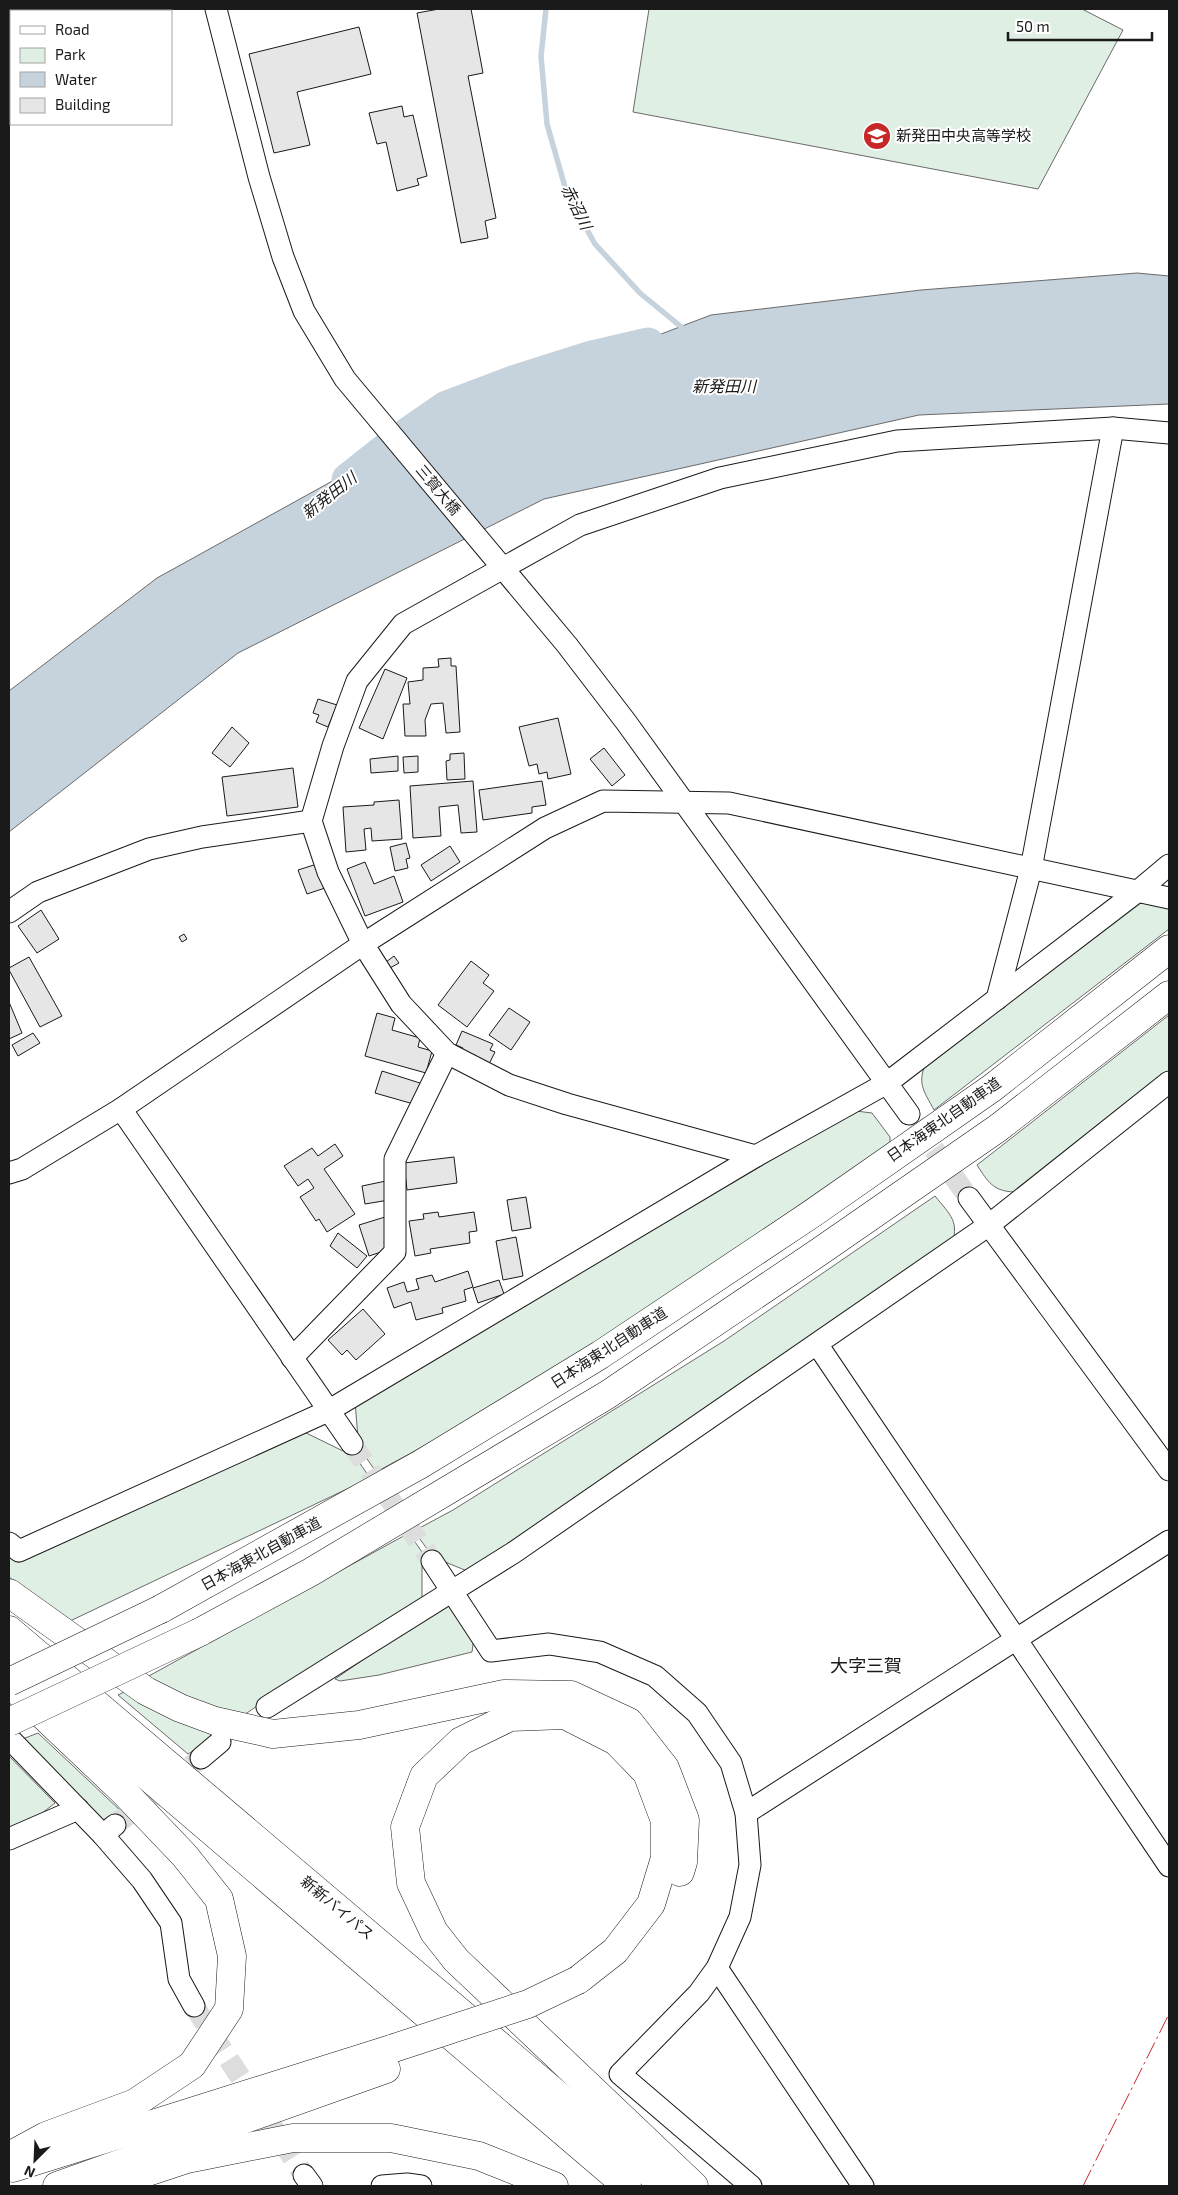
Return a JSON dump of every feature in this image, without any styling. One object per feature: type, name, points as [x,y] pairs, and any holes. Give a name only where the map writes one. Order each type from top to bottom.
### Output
[{"type":"highway","name":"日本海東北自動車道","points":[[9,1683],[161,1609],[421,1464],[600,1355],[813,1212],[992,1088],[1169,949]]},
{"type":"highway","points":[[9,1722],[200,1632],[319,1568],[607,1395],[998,1128],[1169,995]]},
{"type":"highway","points":[[9,1593],[146,1692],[180,1708],[215,1721],[273,1734],[359,1725],[504,1694],[572,1695],[629,1722],[665,1768],[685,1820],[683,1862],[665,1913],[627,1962],[584,1986],[528,2004],[58,2186]]},
{"type":"highway","name":"新新バイパス","points":[[9,1630],[665,2186]]},
{"type":"highway","name":"新新バイパス","points":[[9,1658],[627,2186]]},
{"type":"highway","points":[[9,1683],[124,1792],[184,1856],[219,1899],[232,1956],[229,2009],[192,2065],[135,2103],[46,2136],[9,2156]]},
{"type":"highway","points":[[584,1986],[615,1951],[651,1904],[665,1858],[665,1821],[647,1773],[616,1741],[565,1715],[510,1717],[461,1740],[424,1776],[405,1827],[411,1883],[434,1932],[456,1960],[694,2186]]},
{"type":"highway","points":[[9,2170],[400,2055]]},
{"type":"highway","points":[[105,2186],[187,2158],[293,2138],[390,2138],[479,2156],[554,2186]]},
{"type":"street","name":"三賀大橋","points":[[216,9],[259,177],[283,257],[304,311],[345,379],[579,661],[626,722],[909,1114]]},
{"type":"street","points":[[998,999],[1031,869],[1113,428]]},
{"type":"street","points":[[756,1156],[567,1104],[509,1085],[448,1053],[401,1004],[363,944],[328,872],[311,821],[334,746],[358,681],[403,624],[497,562],[580,525],[720,478],[897,441],[1113,428],[1169,433]]},
{"type":"street","points":[[9,1173],[22,1169],[121,1109],[363,944],[545,828],[603,801],[684,804],[729,803],[1169,898]]},
{"type":"street","points":[[9,912],[38,892],[149,849],[202,837],[311,821]]},
{"type":"street","points":[[9,1543],[19,1551],[328,1411],[756,1156],[887,1083],[1138,891],[1169,865]]},
{"type":"street","points":[[292,1358],[395,1252],[395,1159],[448,1053]]},
{"type":"street","points":[[267,1707],[513,1554],[989,1226],[1169,1082]]},
{"type":"street","points":[[121,1109],[352,1444]]},
{"type":"street","points":[[969,1198],[1169,1470]]},
{"type":"street","points":[[817,1344],[1169,1866]]},
{"type":"street","points":[[746,1813],[1169,1541]]},
{"type":"street","points":[[432,1561],[491,1651],[548,1644],[600,1652],[655,1676],[697,1713],[731,1762],[746,1813],[750,1865],[740,1917],[717,1968],[699,1994],[620,2074],[751,2186]]},
{"type":"street","points":[[9,1738],[78,1808],[110,1830],[171,1923],[179,1979],[194,2006]]},
{"type":"street","points":[[201,1758],[220,1742]]},
{"type":"street","points":[[9,1840],[78,1808]]},
{"type":"street","points":[[717,1968],[863,2186]]},
{"type":"street","points":[[382,2186],[407,2184],[421,2186]]},
{"type":"green space","points":[[649,9],[1082,9],[1123,30],[1038,189],[633,112]]},
{"type":"green space","points":[[1144,899],[1169,907],[1169,929],[934,1110],[924,1092],[922,1081],[927,1061]]},
{"type":"green space","points":[[1169,1015],[1169,1072],[1014,1192],[996,1188],[988,1181],[977,1165]]},
{"type":"green space","points":[[856,1111],[872,1113],[890,1137],[890,1142],[701,1272],[574,1356],[443,1435],[376,1472],[355,1441],[358,1438],[355,1402]]},
{"type":"green space","points":[[935,1196],[949,1214],[954,1225],[954,1239],[951,1248],[472,1573],[433,1557],[414,1531],[453,1510],[724,1341]]},
{"type":"green space","points":[[298,1429],[343,1451],[348,1446],[370,1478],[68,1622],[9,1577],[9,1551]]},
{"type":"green space","points":[[409,1533],[428,1561],[422,1564],[422,1606],[270,1697],[244,1715],[232,1715],[164,1688],[147,1677]]},
{"type":"green space","points":[[444,1604],[450,1605],[474,1637],[472,1652],[379,1675],[340,1681],[335,1679]]},
{"type":"green space","points":[[126,1691],[220,1734],[188,1754],[118,1695]]},
{"type":"green space","points":[[38,1733],[122,1812],[114,1819],[96,1820],[20,1740]]},
{"type":"green space","points":[[9,1756],[55,1803],[32,1821],[9,1832]]},
{"type":"water","name":"新発田川","points":[[1137,273],[1169,276],[1169,404],[919,415],[544,499],[238,653],[9,832],[9,691],[157,578],[459,411],[711,315],[921,290]]},
{"type":"building","points":[[439,9],[471,9],[483,73],[468,76],[496,218],[485,221],[488,238],[461,243],[417,13]]},
{"type":"building","points":[[359,27],[371,74],[297,92],[310,145],[274,153],[249,54]]},
{"type":"building","points":[[402,106],[404,117],[413,115],[427,176],[417,179],[419,185],[397,191],[386,142],[377,144],[369,113]]},
{"type":"building","points":[[451,658],[451,666],[456,666],[460,732],[446,733],[443,703],[431,704],[425,720],[426,736],[405,736],[403,704],[410,704],[408,682],[423,680],[423,668],[439,667],[438,659]]},
{"type":"building","points":[[385,669],[407,678],[383,739],[359,728]]},
{"type":"building","points":[[318,699],[337,705],[328,727],[316,722],[319,715],[313,713]]},
{"type":"building","points":[[558,718],[571,774],[548,779],[547,772],[539,774],[537,764],[529,766],[519,727]]},
{"type":"building","points":[[232,727],[249,743],[230,767],[212,753]]},
{"type":"building","points":[[604,748],[625,775],[612,786],[590,759]]},
{"type":"building","points":[[464,753],[465,779],[447,780],[446,761],[450,760],[450,754]]},
{"type":"building","points":[[398,756],[398,771],[371,773],[370,759]]},
{"type":"building","points":[[418,756],[418,772],[404,773],[403,757]]},
{"type":"building","points":[[293,768],[298,807],[227,816],[222,777]]},
{"type":"building","points":[[473,781],[477,832],[461,833],[458,805],[439,807],[441,836],[413,838],[410,786]]},
{"type":"building","points":[[542,781],[546,805],[532,807],[532,813],[483,820],[479,790]]},
{"type":"building","points":[[399,800],[402,839],[372,841],[371,828],[364,829],[366,850],[346,852],[343,807],[374,805],[374,802]]},
{"type":"building","points":[[406,843],[410,858],[406,859],[408,868],[395,871],[390,847]]},
{"type":"building","points":[[450,846],[460,862],[431,881],[421,865]]},
{"type":"building","points":[[365,862],[374,884],[394,876],[403,902],[365,916],[347,869]]},
{"type":"building","points":[[317,864],[325,888],[307,894],[298,870]]},
{"type":"building","points":[[41,910],[59,939],[37,953],[18,926]]},
{"type":"building","points":[[184,934],[187,939],[182,942],[179,937]]},
{"type":"building","points":[[394,956],[399,963],[390,968],[386,962]]},
{"type":"building","points":[[29,957],[62,1016],[40,1027],[9,970],[9,968]]},
{"type":"building","points":[[471,961],[489,975],[483,983],[494,991],[467,1027],[438,1005]]},
{"type":"building","points":[[9,1002],[22,1033],[9,1039]]},
{"type":"building","points":[[509,1008],[530,1022],[511,1050],[489,1035]]},
{"type":"building","points":[[377,1013],[395,1018],[392,1030],[420,1038],[418,1047],[432,1051],[426,1073],[365,1056]]},
{"type":"building","points":[[462,1031],[493,1044],[490,1050],[495,1052],[488,1066],[460,1054],[463,1048],[456,1045]]},
{"type":"building","points":[[33,1033],[40,1043],[18,1056],[12,1045]]},
{"type":"building","points":[[382,1071],[423,1084],[417,1105],[375,1093]]},
{"type":"building","points":[[335,1144],[343,1156],[324,1169],[355,1214],[327,1232],[319,1219],[316,1221],[300,1197],[314,1188],[308,1179],[298,1186],[284,1166],[312,1148],[318,1156]]},
{"type":"building","points":[[454,1157],[457,1183],[407,1190],[404,1163]]},
{"type":"building","points":[[386,1181],[389,1200],[365,1204],[362,1186]]},
{"type":"building","points":[[526,1197],[531,1228],[512,1231],[507,1200]]},
{"type":"building","points":[[438,1212],[439,1217],[474,1212],[477,1231],[469,1232],[470,1243],[430,1249],[431,1253],[415,1256],[409,1221],[424,1219],[423,1214]]},
{"type":"building","points":[[385,1217],[392,1239],[384,1242],[387,1250],[369,1256],[359,1225]]},
{"type":"building","points":[[338,1233],[367,1256],[357,1268],[330,1246]]},
{"type":"building","points":[[516,1237],[523,1276],[503,1280],[496,1241]]},
{"type":"building","points":[[468,1271],[473,1287],[464,1290],[466,1301],[442,1308],[443,1313],[416,1320],[411,1302],[394,1308],[387,1288],[404,1282],[407,1292],[419,1289],[416,1279],[432,1275],[435,1282]]},
{"type":"building","points":[[499,1280],[504,1294],[478,1303],[473,1288]]},
{"type":"building","points":[[363,1309],[385,1334],[356,1360],[347,1350],[342,1355],[328,1340]]},
{"type":"waterway","name":"赤沼川","points":[[546,9],[541,56],[547,124],[567,194],[595,244],[640,293],[685,330]]},
{"type":"waterway","name":"新発田川","points":[[349,480],[392,446],[447,408],[513,383],[592,358],[648,345]]},
{"type":"tunnel","points":[[915,1123],[969,1198]]},
{"type":"tunnel","points":[[352,1444],[432,1561]]},
{"type":"tunnel","points":[[115,1825],[201,1758]]},
{"type":"tunnel","points":[[194,2006],[304,2175]]},
{"type":"power","points":[[1083,2186],[1169,2014]]},
{"type":"place","name":"新発田中央高等学校","points":[[877,136]]},
{"type":"district","name":"大字三賀","points":[[866,1666]]}]
